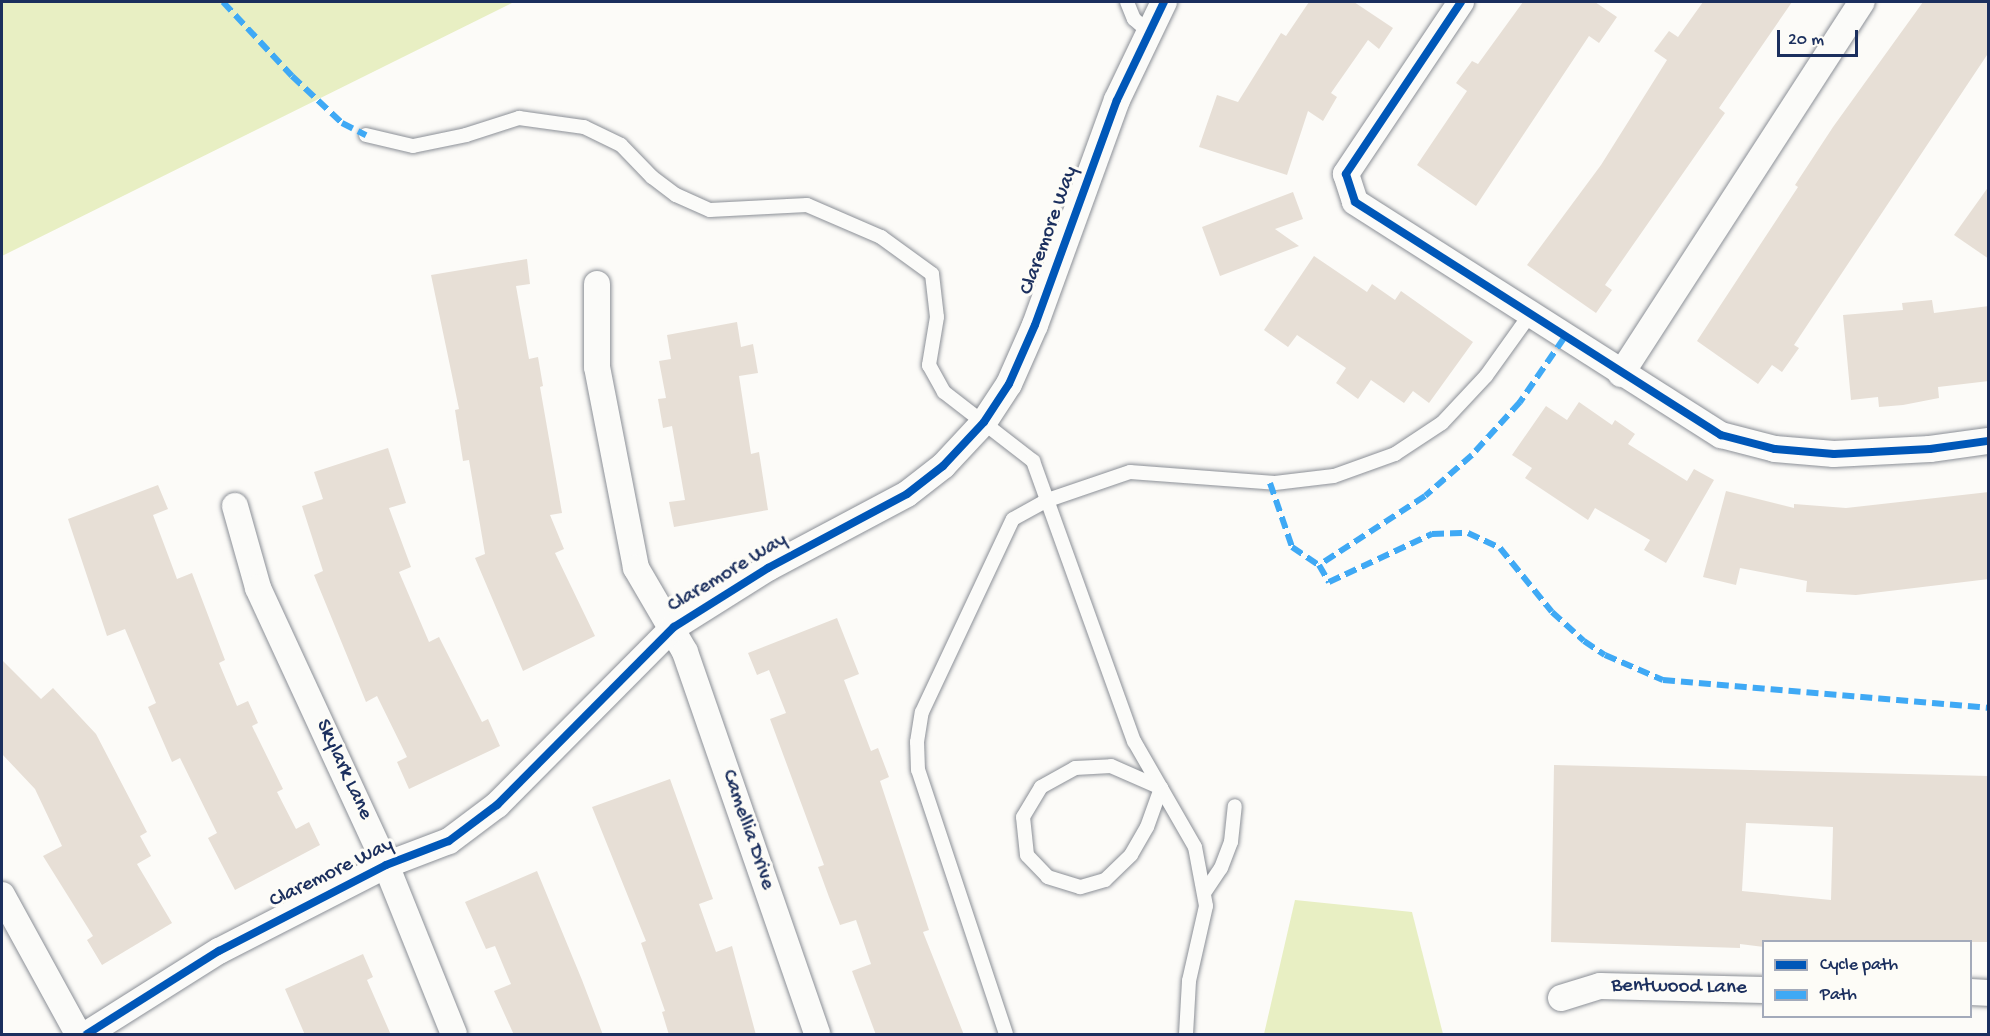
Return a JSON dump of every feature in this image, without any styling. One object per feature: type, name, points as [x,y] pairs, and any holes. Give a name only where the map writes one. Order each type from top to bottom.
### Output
[{"type":"street","name":"Claremore Way","points":[[87,1035],[219,951],[386,865],[449,841],[497,805],[674,627],[768,568],[907,494],[943,466],[984,422],[1009,384],[1035,325],[1117,100],[1148,31],[1164,2]]},
{"type":"street","points":[[1621,374],[1862,2]]},
{"type":"street","points":[[1456,4],[1346,174],[1354,202],[1529,316],[1721,435],[1775,449],[1834,453],[1930,449],[1989,441]]},
{"type":"street","name":"Camellia Drive","points":[[597,284],[597,367],[636,568],[674,627],[817,1035]]},
{"type":"street","name":"Skylark Lane","points":[[235,506],[258,588],[386,865],[454,1035]]},
{"type":"street","points":[[2,895],[78,1035]]},
{"type":"street","name":"Bentwood Lane","points":[[1561,998],[1600,986],[1762,990]]},
{"type":"street","points":[[1972,992],[1989,993]]},
{"type":"lane","points":[[1127,2],[1134,19],[1148,31]]},
{"type":"lane","points":[[366,135],[413,146],[466,135],[519,118],[584,127],[621,145],[652,177],[676,195],[710,210],[807,205],[881,237],[932,274],[937,317],[929,365],[944,392],[1033,461],[1045,501],[1134,741],[1196,847],[1206,906],[1189,981],[1186,1035]]},
{"type":"lane","points":[[1006,1035],[918,770],[917,742],[922,712],[1006,530],[1020,513],[1045,501],[1130,472],[1275,483],[1334,476],[1395,454],[1442,423],[1486,376],[1529,316]]},
{"type":"lane","points":[[1111,766],[1161,788],[1148,827],[1131,855],[1105,880],[1080,887],[1059,881],[1048,877],[1027,855],[1023,817],[1041,787],[1075,768],[1111,766]]},
{"type":"lane","points":[[1204,893],[1221,868],[1231,842],[1236,806]]},
{"type":"green space","points":[[2,2],[514,2],[2,256]]},
{"type":"green space","points":[[1295,900],[1412,912],[1443,1034],[1264,1034]]},
{"type":"building","points":[[1309,2],[1354,2],[1393,28],[1379,49],[1368,40],[1331,93],[1337,97],[1323,121],[1308,111],[1287,175],[1199,147],[1217,95],[1238,102],[1281,33],[1286,36]]},
{"type":"building","points":[[1523,2],[1595,2],[1617,17],[1599,43],[1589,36],[1476,206],[1417,165],[1467,91],[1456,83],[1472,61],[1478,64]]},
{"type":"building","points":[[1703,2],[1792,2],[1719,108],[1725,113],[1605,285],[1612,290],[1596,313],[1527,265],[1601,165],[1667,60],[1654,51],[1669,31],[1678,37]]},
{"type":"building","points":[[1923,2],[1989,2],[1989,52],[1794,345],[1799,348],[1782,372],[1772,365],[1758,384],[1697,341],[1798,187],[1795,185],[1833,127]]},
{"type":"building","points":[[1989,186],[1989,259],[1954,235]]},
{"type":"building","points":[[1293,192],[1303,219],[1275,229],[1299,246],[1220,276],[1202,227]]},
{"type":"building","points":[[1314,256],[1367,292],[1372,284],[1395,300],[1401,291],[1473,342],[1429,403],[1413,391],[1404,403],[1371,380],[1358,399],[1336,383],[1346,368],[1297,335],[1288,347],[1264,330]]},
{"type":"building","points":[[527,259],[530,284],[516,286],[529,359],[538,357],[543,386],[540,387],[562,513],[550,515],[564,549],[555,553],[595,636],[523,671],[475,558],[485,554],[469,460],[463,461],[455,410],[459,409],[431,275]]},
{"type":"building","points":[[1932,300],[1934,313],[1989,306],[1989,381],[1938,387],[1939,398],[1903,405],[1879,407],[1878,397],[1851,400],[1843,315],[1903,310],[1902,303]]},
{"type":"building","points":[[737,322],[741,347],[753,344],[758,373],[739,376],[751,454],[759,452],[768,510],[674,527],[669,502],[685,500],[672,426],[663,428],[658,399],[666,398],[659,361],[671,359],[667,335]]},
{"type":"building","points":[[1579,402],[1612,425],[1615,420],[1635,434],[1628,444],[1687,481],[1694,469],[1714,480],[1666,563],[1644,550],[1650,540],[1595,508],[1588,520],[1525,478],[1532,468],[1512,455],[1546,406],[1567,420]]},
{"type":"building","points":[[388,448],[406,503],[389,508],[411,567],[399,572],[429,642],[439,637],[482,722],[488,719],[500,746],[409,789],[397,762],[407,757],[377,696],[366,702],[314,575],[323,571],[302,506],[323,499],[314,472]]},
{"type":"building","points":[[158,485],[168,509],[153,515],[177,579],[192,573],[225,660],[219,663],[237,706],[248,701],[258,723],[252,726],[283,789],[277,792],[296,829],[309,822],[320,845],[235,890],[208,838],[217,833],[180,758],[172,762],[148,707],[156,703],[125,629],[107,636],[68,519]]},
{"type":"building","points":[[1726,491],[1794,508],[1794,504],[1846,508],[1989,492],[1989,579],[1856,595],[1806,592],[1807,581],[1740,568],[1736,585],[1703,577]]},
{"type":"building","points":[[837,618],[859,674],[844,680],[871,751],[878,748],[889,777],[880,781],[929,930],[923,932],[964,1035],[876,1035],[852,971],[871,964],[856,920],[840,925],[818,867],[824,865],[770,719],[786,713],[769,670],[757,675],[748,653]]},
{"type":"building","points":[[2,660],[41,699],[53,688],[96,734],[147,832],[140,836],[151,856],[137,864],[172,923],[102,965],[87,940],[93,936],[43,856],[62,846],[35,789],[2,754]]},
{"type":"building","points":[[1554,765],[1989,776],[1989,942],[1972,942],[1972,940],[1762,940],[1762,947],[1740,944],[1740,948],[1551,942]],"holes":[[[1746,823],[1833,827],[1831,900],[1742,891]]]},
{"type":"building","points":[[670,779],[713,899],[699,904],[716,952],[732,946],[756,1035],[669,1035],[662,1012],[665,1011],[641,943],[646,941],[592,807]]},
{"type":"building","points":[[537,871],[603,1035],[514,1035],[494,991],[511,984],[495,946],[486,949],[465,902]]},
{"type":"building","points":[[363,954],[373,977],[367,980],[391,1035],[305,1035],[285,989]]},
{"type":"marked path","points":[[223,2],[292,76],[342,123],[366,135]]},
{"type":"marked path","points":[[1564,338],[1520,402],[1472,455],[1425,496],[1319,565],[1329,582],[1432,534],[1468,533],[1500,548],[1552,612],[1584,641],[1605,655],[1663,680],[1988,708]]},
{"type":"marked path","points":[[1270,483],[1292,547],[1319,565]]},
{"type":"cycle path","points":[[87,1034],[219,951],[386,865],[449,841],[497,805],[674,627],[768,568],[907,494],[943,466],[984,422],[1009,384],[1035,325],[1117,100],[1164,2]]},
{"type":"cycle path","points":[[1461,2],[1346,174],[1355,202],[1721,435],[1775,449],[1834,454],[1930,449],[1988,441]]}]
